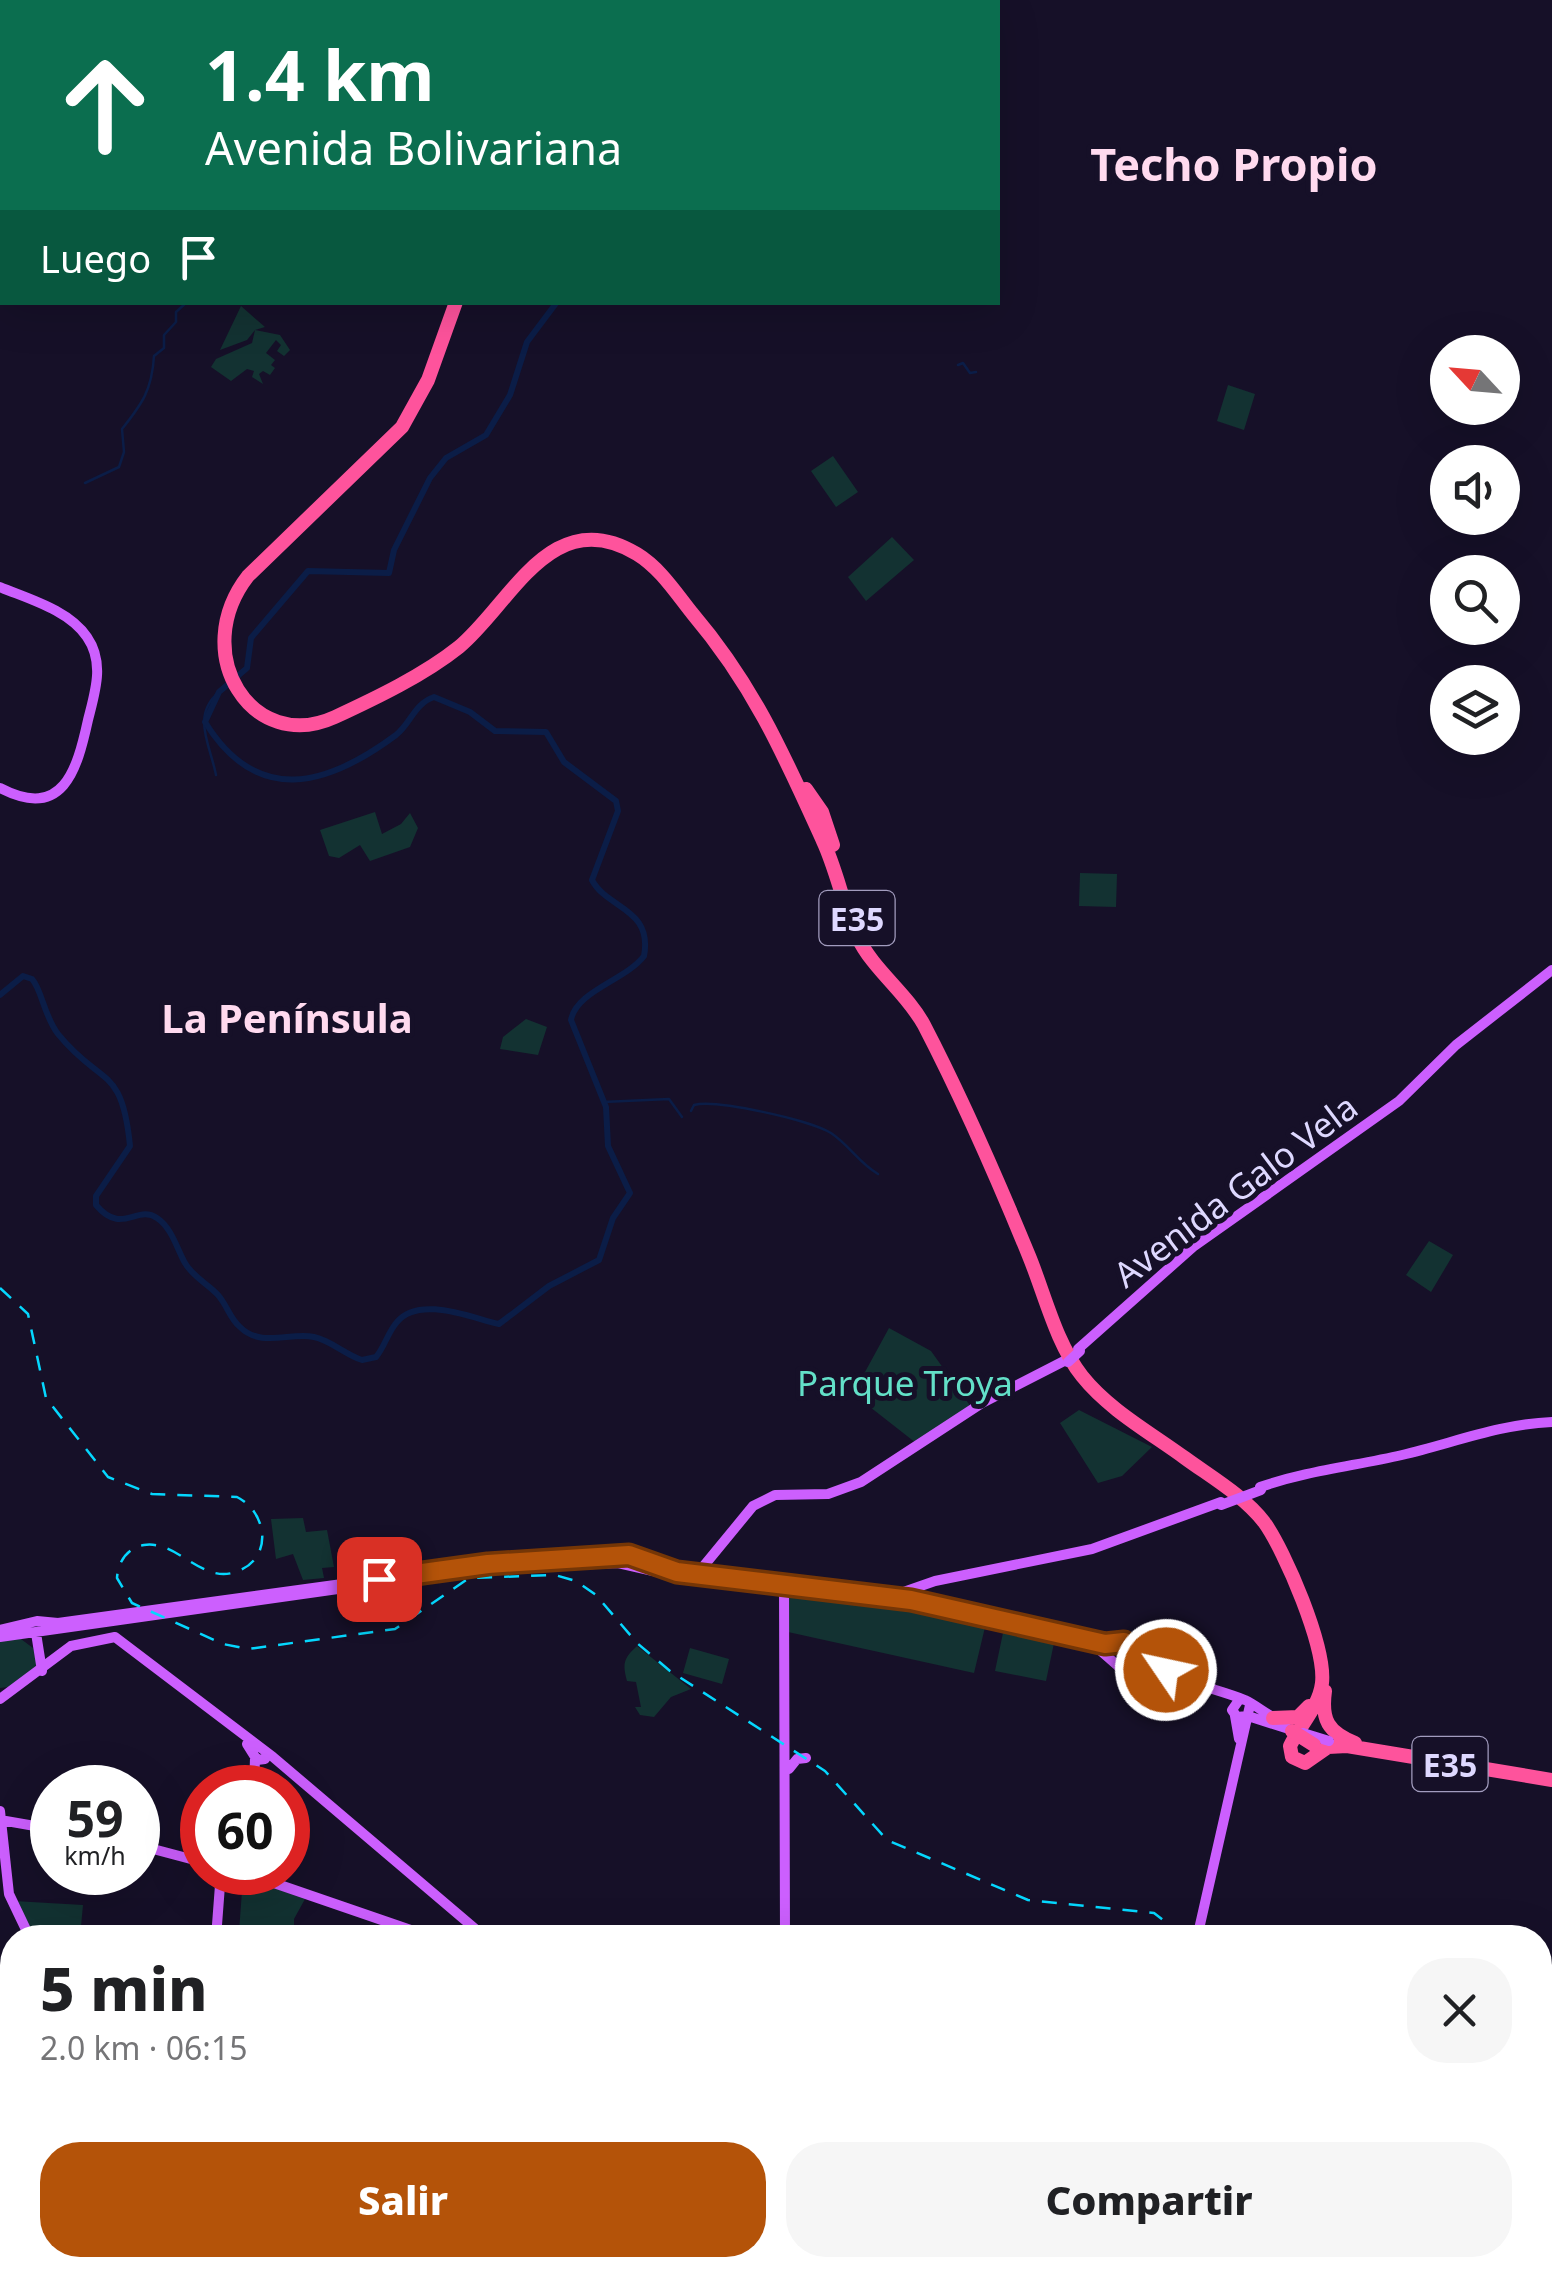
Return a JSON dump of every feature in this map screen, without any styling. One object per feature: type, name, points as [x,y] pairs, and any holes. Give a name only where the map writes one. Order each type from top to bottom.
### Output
[{"type":"highway","points":[[272,714],[234,686],[224,649],[226,612],[248,576],[402,427],[428,380],[458,305]]},
{"type":"highway","name":"E35","points":[[272,714],[328,712],[436,653],[462,634],[520,566],[555,541],[593,533],[617,535],[652,553],[752,675],[806,790],[822,812],[864,934],[931,1024],[964,1092],[1078,1362],[1106,1393],[1240,1492],[1270,1524],[1322,1645],[1325,1692]]},
{"type":"highway","name":"E35","points":[[272,714],[294,723],[332,719],[440,660],[467,640],[526,571],[558,548],[603,543],[642,558],[744,678],[769,724],[824,842],[859,941],[926,1028],[1006,1198],[1074,1365],[1108,1402],[1260,1518],[1286,1568],[1320,1657]]},
{"type":"highway","points":[[1273,1718],[1298,1717],[1309,1707],[1320,1657]]},
{"type":"highway","points":[[1320,1657],[1321,1688],[1291,1742],[1290,1754],[1305,1763],[1328,1747],[1350,1744]]},
{"type":"highway","points":[[1325,1692],[1325,1721],[1350,1744]]},
{"type":"highway","points":[[1292,1729],[1325,1740],[1308,1756],[1296,1750],[1325,1692]]},
{"type":"highway","name":"E35","points":[[1350,1744],[1552,1778]]},
{"type":"main road","points":[[0,589],[72,621],[90,642],[98,672],[80,758],[69,781],[52,794],[33,799],[0,786]]},
{"type":"main road","name":"Avenida Galo Vela","points":[[696,1578],[760,1506],[782,1498],[839,1495],[863,1486],[967,1417],[1067,1361],[1193,1247],[1366,1129],[1552,973]]},
{"type":"main road","name":"Avenida Galo Vela","points":[[696,1578],[753,1506],[775,1496],[828,1494],[861,1482],[982,1402],[1067,1361]]},
{"type":"main road","points":[[911,1600],[911,1592],[927,1586],[1080,1556],[1330,1466],[1406,1454],[1510,1424],[1552,1424]]},
{"type":"main road","points":[[892,1596],[936,1581],[1092,1550],[1221,1503]]},
{"type":"main road","points":[[0,1634],[493,1568],[511,1576],[534,1565],[628,1561]]},
{"type":"main road","points":[[38,1629],[58,1623],[488,1564],[628,1561],[696,1578],[892,1596],[1109,1650]]},
{"type":"main road","points":[[706,1565],[712,1578]]},
{"type":"main road","points":[[696,1578],[897,1602],[1093,1644],[1109,1650],[1115,1666],[1153,1669],[1225,1702],[1234,1714],[1238,1746],[1199,1925]]},
{"type":"main road","points":[[786,1588],[788,1925]]},
{"type":"main road","points":[[786,1588],[788,1925]]},
{"type":"main road","points":[[38,1629],[45,1668]]},
{"type":"main road","points":[[0,1699],[70,1646],[113,1637],[470,1925]]},
{"type":"main road","points":[[1109,1650],[1121,1641],[1142,1659],[1292,1729]]},
{"type":"main road","points":[[1127,1664],[1132,1656],[1131,1647]]},
{"type":"main road","points":[[134,1653],[263,1755]]},
{"type":"main road","points":[[1234,1714],[1246,1707]]},
{"type":"main road","points":[[1246,1707],[1292,1729]]},
{"type":"main road","points":[[1199,1925],[1246,1707]]},
{"type":"main road","points":[[1325,1740],[1350,1744]]},
{"type":"main road","points":[[261,1765],[263,1755]]},
{"type":"main road","points":[[789,1768],[797,1759],[806,1758]]},
{"type":"main road","points":[[0,1811],[9,1894],[23,1925]]},
{"type":"main road","points":[[0,1820],[30,1825]]},
{"type":"main road","points":[[0,1856],[6,1900],[21,1925]]},
{"type":"main road","points":[[219,1925],[221,1895]]},
{"type":"main road","points":[[309,1895],[396,1925]]},
{"type":"green space","points":[[241,306],[265,327],[255,330],[247,340],[220,350]]},
{"type":"green space","points":[[255,330],[280,335],[290,350],[284,356],[277,351],[281,345],[276,340],[266,353],[275,360],[271,365],[275,368],[270,375],[263,371],[259,374],[263,384],[252,377],[254,371],[247,369],[231,381],[211,367],[216,359],[252,343]]},
{"type":"green space","points":[[1228,385],[1255,394],[1244,430],[1217,421]]},
{"type":"green space","points":[[833,456],[858,492],[836,507],[811,471]]},
{"type":"green space","points":[[892,537],[914,560],[866,601],[848,577]]},
{"type":"green space","points":[[375,812],[382,834],[401,824],[410,813],[418,828],[410,847],[370,861],[360,845],[339,858],[329,856],[320,830]]},
{"type":"green space","points":[[1080,873],[1117,874],[1116,907],[1079,906]]},
{"type":"green space","points":[[526,1019],[547,1027],[538,1055],[500,1049],[503,1037]]},
{"type":"green space","points":[[1429,1241],[1453,1255],[1431,1292],[1406,1275]]},
{"type":"green space","name":"Parque Troya","points":[[889,1328],[931,1351],[971,1407],[916,1443],[847,1389],[865,1372]]},
{"type":"green space","points":[[1079,1410],[1152,1447],[1122,1476],[1098,1483],[1060,1423]]},
{"type":"green space","points":[[303,1518],[306,1532],[327,1530],[334,1567],[322,1568],[324,1578],[303,1580],[293,1554],[276,1559],[271,1519]]},
{"type":"green space","points":[[788,1590],[986,1623],[974,1673],[788,1632]]},
{"type":"green space","points":[[1003,1633],[1054,1643],[1046,1681],[995,1671]]},
{"type":"green space","points":[[21,1639],[33,1648],[37,1665],[16,1686],[0,1688],[0,1640]]},
{"type":"green space","points":[[637,1646],[691,1689],[671,1697],[654,1717],[640,1715],[635,1707],[641,1707],[636,1682],[627,1681],[625,1675],[625,1661]]},
{"type":"green space","points":[[690,1648],[729,1659],[722,1684],[683,1673]]},
{"type":"green space","points":[[242,1895],[294,1895],[305,1899],[294,1925],[240,1925]]},
{"type":"green space","points":[[14,1901],[83,1905],[81,1925],[26,1925]]},
{"type":"waterway","points":[[85,483],[119,467],[124,452],[122,429],[145,396],[154,356],[164,348],[164,335],[184,305]]},
{"type":"waterway","points":[[0,995],[23,976],[32,979],[58,1034],[107,1079],[121,1101],[130,1146],[96,1196],[96,1205],[114,1218],[143,1214],[162,1222],[188,1268],[218,1295],[240,1327],[257,1337],[314,1337],[362,1360],[376,1357],[394,1326],[407,1314],[432,1309],[499,1324],[549,1286],[599,1260],[613,1218],[630,1193],[608,1146],[606,1107],[571,1020],[582,1001],[644,956],[642,928],[592,880],[618,811],[616,801],[564,762],[546,732],[495,731],[470,712],[434,697],[422,704],[396,735],[370,753],[319,776],[294,780],[270,777],[247,767],[225,749],[205,722],[219,692],[247,668],[251,638],[308,571],[389,573],[394,550],[430,478],[446,458],[486,435],[510,395],[527,342],[555,305]]},
{"type":"waterway","points":[[958,365],[963,363],[970,373],[976,372]]},
{"type":"waterway","points":[[216,775],[204,721],[219,692]]},
{"type":"waterway","points":[[603,1102],[669,1099],[682,1117]]},
{"type":"waterway","points":[[691,1111],[694,1105],[722,1105],[804,1122],[831,1133],[878,1174]]},
{"type":"railway","points":[[0,1288],[28,1314],[46,1398],[108,1477],[152,1494],[237,1497],[248,1505],[261,1526],[262,1538],[255,1559],[232,1573],[209,1571],[156,1545],[133,1549],[122,1561],[117,1578],[132,1603],[223,1644],[248,1649],[395,1629],[469,1578],[555,1575],[576,1581],[596,1595],[637,1643],[670,1671],[825,1771],[887,1840],[1028,1900],[1154,1913],[1169,1925]]},
{"type":"district","name":"Techo Propio","points":[[1234,163]]},
{"type":"district","name":"La Península","points":[[287,1017]]},
{"type":"route","points":[[379,1579],[488,1564],[629,1555],[694,1575],[902,1598],[1105,1644],[1124,1642],[1142,1659],[1166,1670]]}]
